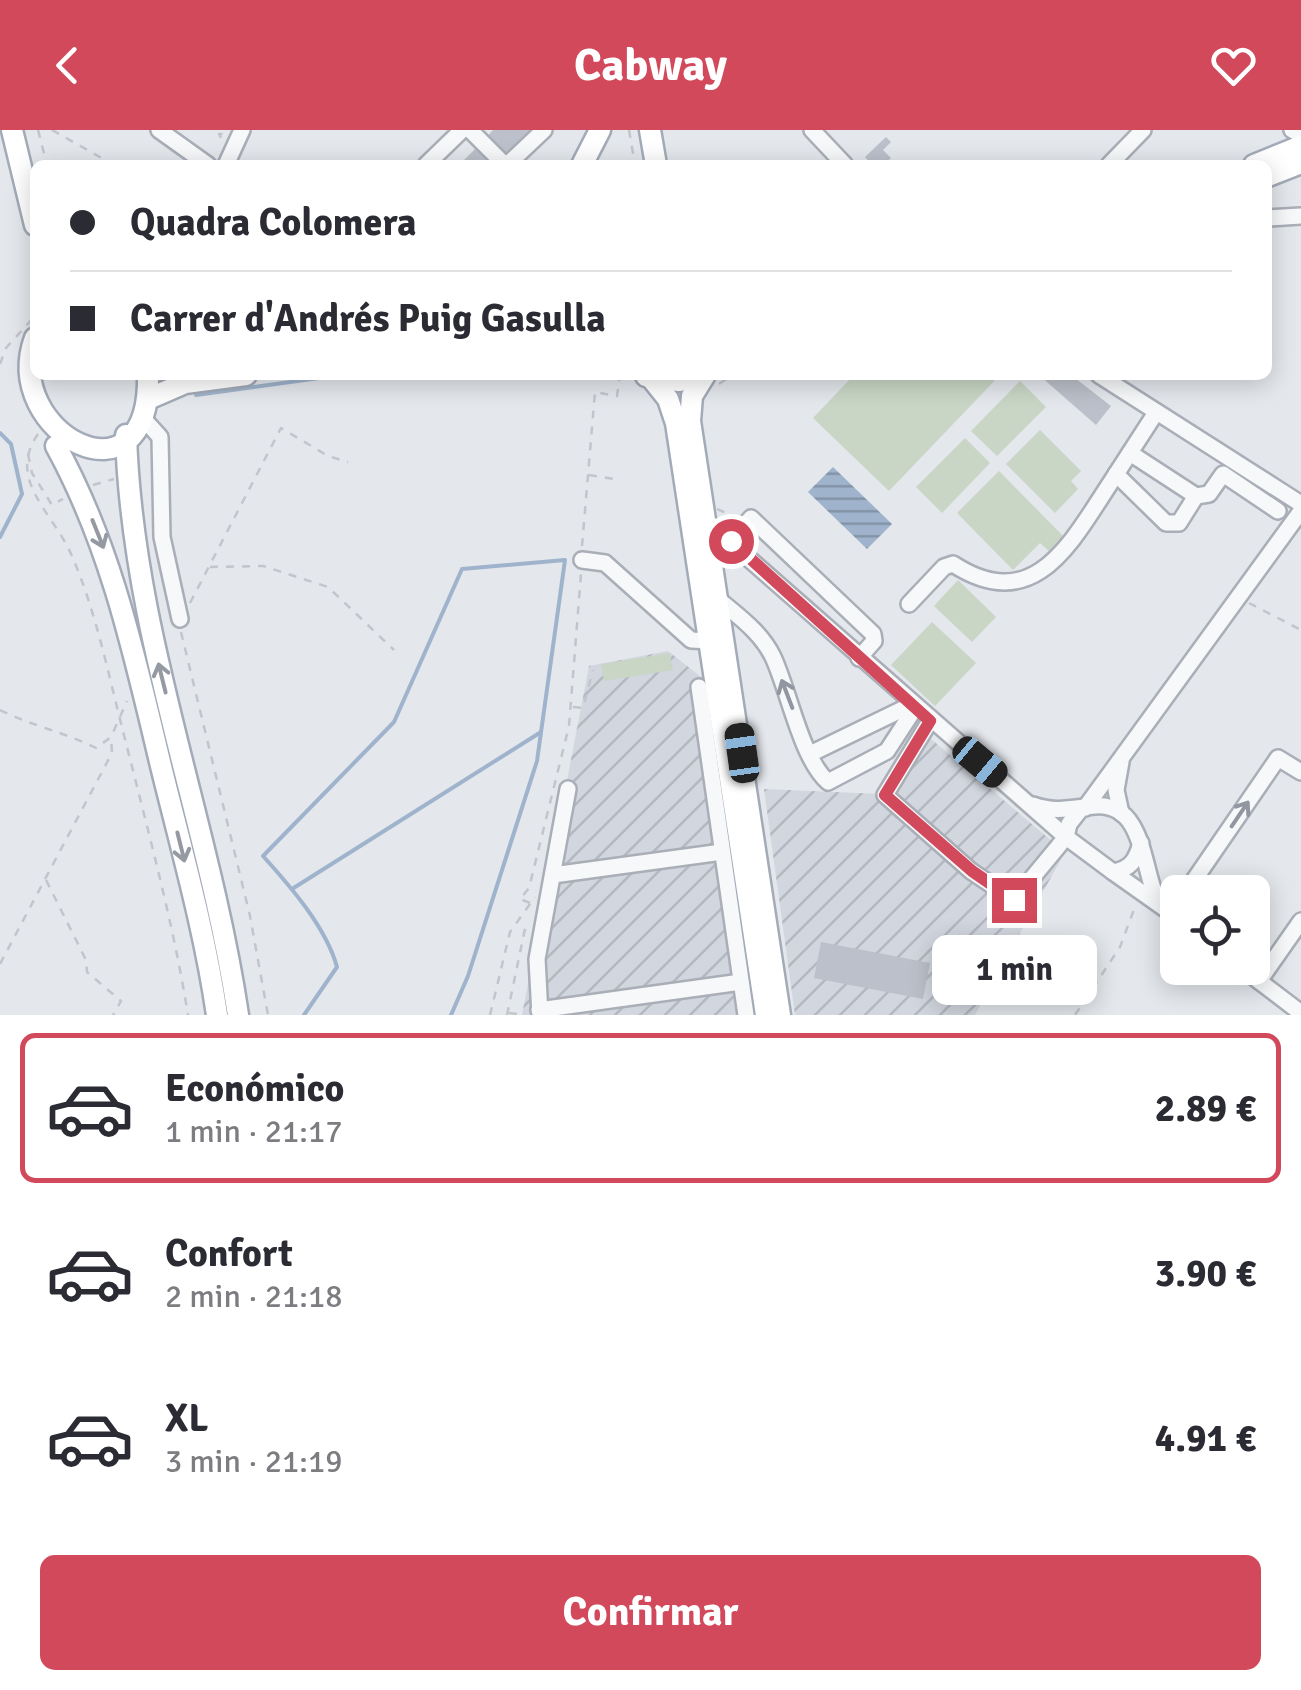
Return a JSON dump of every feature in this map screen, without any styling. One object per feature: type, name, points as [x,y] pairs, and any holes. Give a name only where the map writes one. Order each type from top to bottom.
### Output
[{"type":"main road","points":[[12,130],[30,204]]},
{"type":"main road","points":[[26,130],[33,160]]},
{"type":"main road","points":[[585,160],[600,130]]},
{"type":"main road","points":[[598,160],[612,130]]},
{"type":"main road","points":[[638,130],[638,160]]},
{"type":"main road","points":[[650,130],[655,160]]},
{"type":"main road","points":[[1266,160],[1301,146]]},
{"type":"main road","points":[[1272,174],[1301,163]]},
{"type":"main road","points":[[30,348],[16,376],[18,402],[80,490],[123,608],[196,910],[217,1015]]},
{"type":"main road","points":[[47,440],[83,451],[106,447],[126,435],[144,407],[147,380]]},
{"type":"main road","points":[[144,407],[185,383],[208,380]]},
{"type":"main road","points":[[651,380],[668,399],[676,423],[711,641],[714,723],[766,1015]]},
{"type":"main road","points":[[671,380],[705,380]]},
{"type":"main road","points":[[705,380],[692,396],[690,420],[709,514],[718,600],[780,1015]]},
{"type":"main road","points":[[126,435],[135,560],[217,905],[238,1015]]},
{"type":"street","points":[[159,130],[201,160]]},
{"type":"street","points":[[511,160],[544,130]]},
{"type":"street","points":[[812,130],[840,160]]},
{"type":"street","points":[[1114,160],[1143,130]]},
{"type":"street","points":[[1292,130],[1301,135]]},
{"type":"street","points":[[432,160],[470,131],[501,160]]},
{"type":"street","points":[[227,160],[234,132]]},
{"type":"street","points":[[824,160],[831,151]]},
{"type":"street","points":[[1272,218],[1301,216]]},
{"type":"street","points":[[930,721],[885,795],[972,871],[1014,900],[1066,837],[1069,824],[1122,762],[1301,507],[1106,380]]},
{"type":"street","points":[[144,407],[160,437],[162,537],[178,622]]},
{"type":"street","points":[[910,604],[944,567],[953,564],[968,574],[999,582],[1032,576],[1063,556],[1155,414]]},
{"type":"street","points":[[1130,453],[1196,496],[1209,494],[1223,474],[1278,510]]},
{"type":"street","points":[[1116,474],[1166,524],[1179,523],[1196,496]]},
{"type":"street","points":[[709,514],[731,541],[913,707],[1066,837],[1160,904]]},
{"type":"street","points":[[731,541],[752,518],[873,634],[874,641],[859,658]]},
{"type":"street","points":[[582,560],[604,563],[691,640],[711,641]]},
{"type":"street","points":[[718,600],[759,634],[772,656],[810,754],[828,782],[887,751],[913,707]]},
{"type":"street","points":[[699,687],[714,723],[722,852],[746,1015]]},
{"type":"street","points":[[810,754],[913,707]]},
{"type":"street","points":[[1198,875],[1278,758],[1301,772]]},
{"type":"street","points":[[1122,762],[1116,790],[1122,813],[1141,844],[1149,886],[1160,898]]},
{"type":"street","points":[[568,789],[537,960],[535,1014],[741,982]]},
{"type":"street","points":[[1029,803],[1048,810],[1112,807],[1122,813]]},
{"type":"street","points":[[1113,872],[1124,870],[1136,860],[1141,844]]},
{"type":"street","points":[[553,876],[722,852]]},
{"type":"street","points":[[1270,965],[1301,921]]},
{"type":"street","points":[[1264,985],[1301,1013]]},
{"type":"path","points":[[38,130],[46,160]]},
{"type":"path","points":[[52,130],[105,160]]},
{"type":"path","points":[[630,130],[637,160]]},
{"type":"path","points":[[221,138],[219,134],[234,132]]},
{"type":"path","points":[[0,364],[19,330],[30,320]]},
{"type":"path","points":[[530,903],[520,899],[529,888],[570,707],[594,392],[617,396],[619,380]]},
{"type":"path","points":[[268,1015],[191,657],[178,622],[281,428],[328,456],[348,462]]},
{"type":"path","points":[[47,440],[26,452],[25,473],[72,555],[168,908],[188,1015]]},
{"type":"path","points":[[589,475],[620,480]]},
{"type":"path","points":[[709,514],[744,526]]},
{"type":"path","points":[[210,567],[263,566],[328,586],[394,650]]},
{"type":"path","points":[[1237,596],[1301,630]]},
{"type":"path","points":[[570,707],[583,708],[592,670]]},
{"type":"path","points":[[0,964],[112,753],[111,738],[127,701]]},
{"type":"path","points":[[0,710],[30,725],[52,726],[96,748],[111,738]]},
{"type":"path","points":[[490,1015],[510,932],[553,876]]},
{"type":"path","points":[[46,880],[86,960],[87,972],[121,1001],[114,1015]]},
{"type":"path","points":[[1075,1015],[1120,947],[1141,894]]},
{"type":"path","points":[[526,924],[507,1014],[535,1014]]},
{"type":"shaded area","points":[[668,651],[705,680],[753,1015],[522,1015],[589,666]]},
{"type":"shaded area","points":[[924,733],[1065,852],[975,1015],[795,1015],[764,789],[881,794]]},
{"type":"green space","points":[[849,380],[995,380],[889,491],[813,418]]},
{"type":"green space","points":[[1020,381],[1046,407],[997,456],[971,431]]},
{"type":"green space","points":[[1040,430],[1081,471],[1071,481],[1078,489],[1055,513],[1006,464]]},
{"type":"green space","points":[[965,438],[990,463],[942,513],[916,487]]},
{"type":"green space","points":[[999,471],[1067,540],[1052,554],[1040,543],[1013,570],[957,513]]},
{"type":"green space","points":[[958,580],[996,617],[972,642],[934,606]]},
{"type":"green space","points":[[932,622],[976,663],[935,706],[891,665]]},
{"type":"green space","points":[[670,653],[673,670],[604,681],[601,664]]},
{"type":"water","points":[[833,467],[892,524],[867,549],[808,492]]},
{"type":"building","points":[[493,130],[532,130],[505,157],[486,138]]},
{"type":"building","points":[[886,137],[891,142],[883,150],[889,160],[865,157]]},
{"type":"building","points":[[479,145],[494,160],[464,160]]},
{"type":"building","points":[[1045,380],[1077,380],[1111,406],[1096,425]]},
{"type":"building","points":[[821,942],[930,963],[923,999],[814,978]]},
{"type":"waterway","points":[[196,395],[305,380]]},
{"type":"waterway","points":[[0,433],[11,444],[22,494],[0,537]]},
{"type":"waterway","points":[[304,1015],[337,967],[316,922],[263,856],[394,722],[462,569],[565,560],[537,761],[468,976],[451,1015]]},
{"type":"waterway","points":[[292,889],[541,732]]},
{"type":"route","points":[[731,541],[930,721],[885,795],[972,871],[1014,900]]}]
